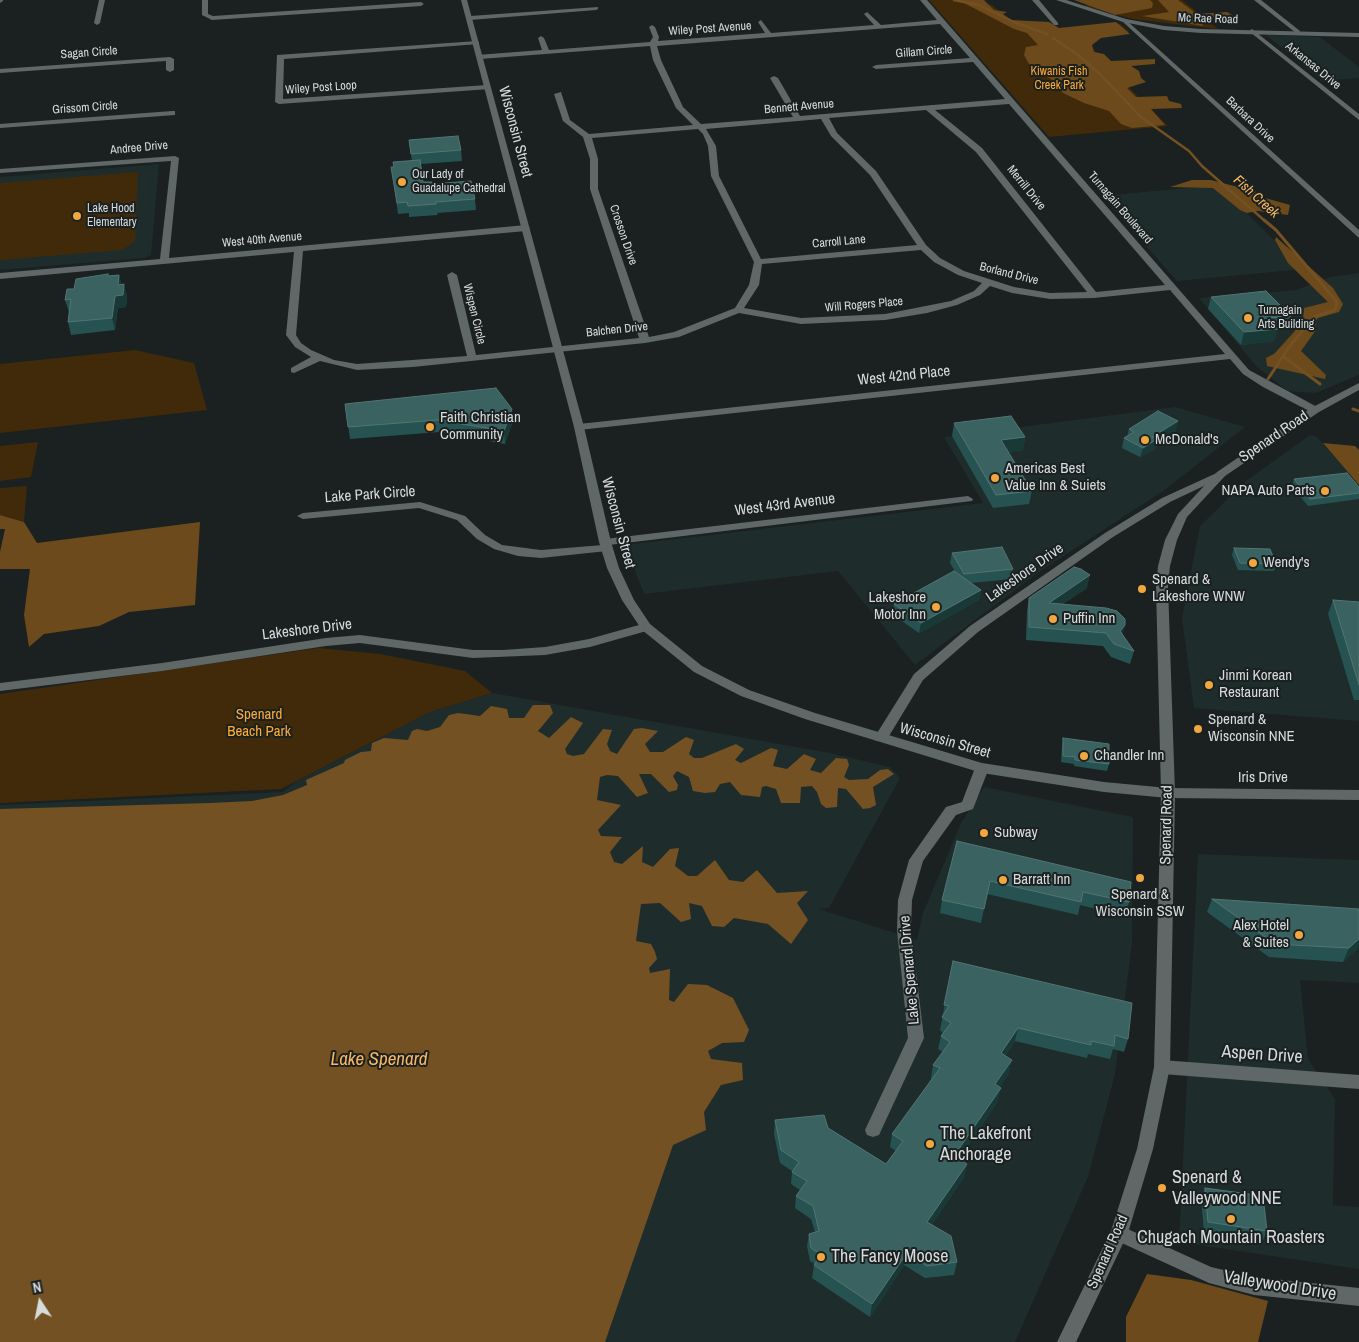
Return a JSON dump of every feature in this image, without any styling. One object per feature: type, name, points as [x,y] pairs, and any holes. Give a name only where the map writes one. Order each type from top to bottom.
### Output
[{"type":"street","points":[[97,24],[102,0]]},
{"type":"street","points":[[205,0],[204,12],[207,17],[420,4]]},
{"type":"street","points":[[348,0],[348,9]]},
{"type":"street","name":"Wisconsin Street","points":[[464,0],[579,426],[606,545],[613,568],[628,600],[646,626],[698,669],[746,693],[810,716],[982,768],[1104,788],[1168,793]]},
{"type":"street","name":"Turnagain Boulevard","points":[[923,0],[1246,372],[1267,386],[1314,410]]},
{"type":"street","points":[[1035,0],[1056,24]]},
{"type":"street","name":"Mc Rae Road","points":[[1059,0],[1125,21],[1182,30],[1359,34]]},
{"type":"street","name":"Arkansas Drive","points":[[1257,0],[1298,32]]},
{"type":"street","points":[[470,18],[596,8]]},
{"type":"street","points":[[867,14],[879,27]]},
{"type":"street","name":"Barbara Drive","points":[[1125,21],[1359,236]]},
{"type":"street","points":[[761,22],[769,35]]},
{"type":"street","name":"Wiley Post Avenue","points":[[480,57],[942,22]]},
{"type":"street","points":[[652,27],[656,37],[653,44],[657,60],[680,108],[699,127],[712,146],[715,176],[758,262],[754,285],[738,310]]},
{"type":"street","name":"Arkansas Drive","points":[[1252,31],[1359,118]]},
{"type":"street","points":[[540,38],[546,51]]},
{"type":"street","name":"Wiley Post Loop","points":[[477,43],[280,57],[279,102],[488,86]]},
{"type":"street","name":"Sagan Circle","points":[[0,71],[170,59],[170,70]]},
{"type":"street","name":"Gillam Circle","points":[[876,67],[974,60]]},
{"type":"street","points":[[48,78],[50,68]]},
{"type":"street","points":[[774,78],[798,119]]},
{"type":"street","points":[[558,94],[567,121],[587,136]]},
{"type":"street","name":"Bennett Avenue","points":[[587,136],[1012,101]]},
{"type":"street","name":"Merrill Drive","points":[[928,108],[979,150],[1094,295]]},
{"type":"street","name":"Grissom Circle","points":[[0,126],[172,113]]},
{"type":"street","name":"Borland Drive","points":[[824,117],[834,134],[873,173],[923,247],[945,264],[987,283],[1050,296],[1094,295],[1172,287]]},
{"type":"street","name":"Crosson Drive","points":[[587,136],[594,159],[594,189],[645,340]]},
{"type":"street","name":"Andree Drive","points":[[0,172],[175,158],[164,262]]},
{"type":"street","name":"West 40th Avenue","points":[[0,276],[526,228]]},
{"type":"street","name":"Carroll Lane","points":[[758,262],[923,247]]},
{"type":"street","name":"Balchen Drive","points":[[299,250],[291,335],[298,345],[331,362],[357,367],[404,365],[645,340],[676,335],[738,310]]},
{"type":"street","name":"Wispen Circle","points":[[452,275],[472,358]]},
{"type":"street","name":"Will Rogers Place","points":[[738,310],[801,321],[885,317],[954,303],[977,293],[987,283]]},
{"type":"street","points":[[294,370],[319,356]]},
{"type":"street","name":"West 42nd Place","points":[[579,426],[1232,356]]},
{"type":"street","name":"Spenard Road","points":[[1066,1342],[1119,1233],[1145,1149],[1162,1067],[1168,793],[1162,586],[1164,566],[1171,540],[1188,508],[1221,474],[1314,410],[1359,386]]},
{"type":"street","name":"Lakeshore Drive","points":[[881,738],[918,677],[974,629],[1109,535],[1166,500],[1221,474]]},
{"type":"street","points":[[1166,500],[1180,498],[1185,501],[1188,508]]},
{"type":"street","name":"West 43rd Avenue","points":[[606,545],[968,499]]},
{"type":"street","name":"Lake Park Circle","points":[[303,516],[395,505],[420,505],[461,518],[481,536],[498,546],[518,552],[542,554],[606,545]]},
{"type":"street","name":"Lakeshore Drive","points":[[0,688],[162,668],[326,642],[360,639],[473,654],[544,651],[590,643],[646,626]]},
{"type":"street","name":"Lake Spenard Drive","points":[[873,1130],[916,1038],[904,930],[905,900],[916,860],[951,811],[968,805],[982,768]]},
{"type":"street","name":"Iris Drive","points":[[1168,793],[1359,795]]},
{"type":"street","name":"Aspen Drive","points":[[1162,1067],[1359,1082]]},
{"type":"street","name":"Valleywood Drive","points":[[1119,1233],[1209,1275],[1254,1286],[1359,1297]]},
{"type":"shaded area","points":[[1266,35],[1320,37],[1359,67],[1359,78],[1322,81]]},
{"type":"shaded area","name":"Lake Hood Elementary","points":[[159,164],[151,255],[144,258],[0,270],[0,177]]},
{"type":"shaded area","points":[[1218,185],[1304,269],[1177,281],[1102,196]]},
{"type":"shaded area","points":[[1359,273],[1359,375],[1316,393],[1288,391],[1257,367],[1199,298],[1296,290],[1330,277]]},
{"type":"shaded area","points":[[1175,407],[1245,427],[1166,489],[1039,572],[915,665],[838,571],[644,594],[625,545],[983,503],[944,437]]},
{"type":"shaded area","points":[[1310,435],[1317,437],[1359,485],[1359,721],[1194,708],[1182,618],[1200,526],[1246,481]]},
{"type":"shaded area","name":"Lake Spenard","points":[[492,693],[830,753],[890,767],[900,778],[829,908],[819,909],[917,940],[923,913],[961,823],[984,787],[1133,817],[1132,944],[1115,1074],[1088,1177],[1015,1342],[0,1342],[0,805],[283,792],[297,781],[430,712]]},
{"type":"shaded area","points":[[1198,854],[1359,860],[1359,983],[1300,980],[1308,1059],[1335,1099],[1333,1205],[1359,1207],[1359,1269],[1179,1242]]},
{"type":"green space","name":"Kiwanis Fish Creek Park","points":[[929,0],[965,0],[992,5],[1013,24],[1059,28],[1120,24],[1129,32],[1084,37],[1105,64],[1168,126],[1049,137]]},
{"type":"green space","points":[[958,0],[984,0],[994,10],[1007,12],[1003,14],[1011,20],[1049,22],[1059,28],[1116,22],[1130,34],[1101,38],[1092,45],[1094,52],[1104,54],[1111,61],[1155,59],[1155,64],[1131,66],[1139,71],[1141,78],[1146,82],[1127,88],[1136,97],[1167,96],[1169,101],[1181,104],[1182,108],[1151,109],[1165,125],[1132,128],[1121,124],[1109,111],[1084,103],[1063,93],[1054,81],[1042,74],[1042,69],[1029,64],[1024,55],[1026,47],[1038,45],[1027,33],[1014,29]]},
{"type":"green space","points":[[1074,0],[1150,0],[1153,3],[1152,8],[1115,15]]},
{"type":"green space","points":[[1104,0],[1182,0],[1218,29],[1133,19],[1084,6]]},
{"type":"green space","points":[[1158,0],[1178,0],[1197,14],[1227,12],[1234,16],[1201,19],[1203,26],[1142,16],[1169,12]]},
{"type":"green space","name":"Lake Hood Elementary","points":[[138,172],[135,241],[122,250],[0,260],[0,183]]},
{"type":"green space","points":[[1192,180],[1211,180],[1257,192],[1265,198],[1290,205],[1288,215],[1258,211],[1247,213],[1240,210],[1213,188],[1170,187]]},
{"type":"green space","points":[[1276,237],[1333,288],[1343,304],[1339,312],[1318,318],[1315,322],[1316,330],[1301,351],[1326,375],[1325,379],[1267,366],[1266,358],[1274,354],[1294,332],[1303,318],[1304,308],[1328,302],[1288,263],[1275,240]]},
{"type":"green space","points":[[135,350],[194,363],[207,410],[0,433],[0,364]]},
{"type":"green space","points":[[38,442],[31,477],[0,481],[0,446]]},
{"type":"green space","points":[[1323,443],[1355,446],[1359,450],[1359,485]]},
{"type":"green space","points":[[27,486],[24,522],[0,515],[0,488]]},
{"type":"green space","points":[[0,515],[24,522],[37,543],[200,522],[195,605],[129,612],[99,626],[44,634],[29,647],[24,615],[30,569],[0,569],[0,552],[5,529],[0,529]]},
{"type":"green space","name":"Spenard Beach Park","points":[[319,648],[380,654],[465,671],[492,693],[430,712],[281,789],[0,803],[0,694]]},
{"type":"green space","points":[[1147,1274],[1191,1280],[1268,1301],[1258,1342],[1126,1342],[1126,1317]]},
{"type":"water","name":"Lake Spenard","points":[[533,705],[550,705],[553,713],[538,731],[549,738],[571,717],[583,723],[565,749],[567,754],[573,756],[584,754],[603,729],[612,730],[607,744],[610,751],[617,754],[634,729],[642,728],[658,731],[645,744],[650,752],[663,752],[686,737],[694,740],[689,754],[694,758],[702,758],[736,744],[744,749],[735,760],[741,763],[771,748],[778,750],[773,766],[787,769],[804,754],[816,759],[810,770],[821,773],[836,758],[847,759],[849,765],[844,777],[849,780],[868,779],[880,770],[888,769],[894,774],[873,787],[876,805],[863,809],[846,789],[838,788],[837,807],[826,808],[821,804],[817,792],[812,786],[801,787],[800,803],[781,803],[776,789],[766,786],[762,787],[760,797],[741,795],[730,782],[720,784],[715,792],[693,791],[689,777],[677,771],[673,776],[678,785],[677,790],[669,792],[651,774],[639,774],[648,793],[637,797],[618,776],[607,775],[600,777],[597,800],[621,805],[598,830],[601,836],[622,837],[610,852],[614,862],[622,864],[643,846],[642,862],[653,867],[670,849],[679,848],[675,866],[688,876],[697,876],[715,860],[729,880],[743,882],[757,870],[777,893],[808,891],[797,903],[808,920],[791,944],[768,924],[734,918],[724,927],[712,926],[702,906],[689,903],[691,919],[681,922],[660,903],[641,904],[636,941],[651,944],[655,952],[657,959],[649,968],[650,973],[670,969],[669,1000],[674,1002],[688,984],[707,985],[733,998],[749,1030],[744,1042],[722,1043],[708,1051],[711,1059],[742,1063],[743,1080],[721,1085],[704,1112],[706,1130],[673,1145],[605,1342],[0,1342],[0,809],[252,801],[283,795],[307,785],[306,780],[344,763],[345,760],[361,752],[371,751],[372,743],[384,738],[408,740],[412,731],[417,729],[427,731],[440,727],[449,715],[458,713],[480,716],[491,706],[507,709],[509,718],[524,718]]},
{"type":"building","points":[[458,136],[461,150],[411,154],[409,140]]},
{"type":"building","points":[[420,160],[423,182],[432,182],[432,184],[471,181],[475,199],[408,206],[407,202],[397,203],[391,167],[394,167],[393,162]]},
{"type":"building","points":[[108,274],[108,276],[119,275],[118,285],[124,284],[123,295],[115,296],[112,318],[68,322],[71,299],[65,300],[67,289],[74,289],[76,279]]},
{"type":"building","points":[[1266,291],[1291,316],[1268,318],[1278,329],[1244,332],[1211,297]]},
{"type":"building","points":[[496,388],[512,409],[504,431],[438,420],[348,427],[345,404]]},
{"type":"building","points":[[1158,411],[1178,421],[1152,437],[1157,439],[1143,448],[1124,438],[1134,432],[1129,429]]},
{"type":"building","name":"Americas Best Value Inn & Suiets","points":[[1011,416],[1025,437],[1001,440],[1032,491],[996,495],[954,423]]},
{"type":"building","name":"NAPA Auto Parts","points":[[1347,473],[1359,487],[1359,493],[1310,499],[1294,479]]},
{"type":"building","points":[[1002,547],[1013,569],[964,574],[952,553]]},
{"type":"building","points":[[1234,548],[1270,549],[1276,564],[1240,563]]},
{"type":"building","points":[[1074,567],[1090,575],[1049,603],[1106,608],[1117,611],[1125,619],[1125,625],[1120,631],[1134,651],[1114,644],[1106,633],[1029,627],[1029,598]]},
{"type":"building","name":"Lakeshore Motor Inn","points":[[954,571],[981,590],[921,623],[894,604]]},
{"type":"building","points":[[1333,600],[1359,602],[1359,685]]},
{"type":"building","name":"Chandler Inn","points":[[1063,738],[1109,744],[1109,764],[1075,760],[1075,757],[1063,756]]},
{"type":"building","name":"Barratt Inn","points":[[957,841],[1131,882],[1129,902],[1083,892],[1081,902],[990,881],[984,909],[942,900]]},
{"type":"building","points":[[1212,899],[1359,909],[1359,939],[1349,948],[1275,944]]},
{"type":"building","name":"The Lakefront Anchorage","points":[[953,961],[1132,1003],[1128,1039],[1115,1035],[1114,1046],[1091,1041],[1091,1045],[1018,1028],[1001,1053],[1012,1060],[995,1084],[1001,1088],[954,1156],[967,1164],[927,1222],[951,1236],[957,1262],[927,1266],[907,1253],[872,1304],[814,1265],[821,1255],[811,1248],[809,1234],[819,1231],[813,1206],[796,1196],[807,1181],[792,1172],[799,1162],[781,1150],[775,1120],[824,1115],[828,1128],[886,1164],[903,1141],[892,1134],[940,1068],[933,1065],[950,1042],[941,1036],[951,1023],[942,1017],[949,1006],[944,1005]]},
{"type":"building","name":"Chugach Mountain Roasters","points":[[1205,1188],[1263,1196],[1267,1231],[1208,1222]]},
{"type":"waterway","name":"Fish Creek","points":[[954,0],[979,5],[1014,22],[1047,34]]},
{"type":"waterway","name":"Fish Creek","points":[[1053,38],[1078,55],[1100,74],[1141,117],[1189,151],[1202,166],[1265,221]]},
{"type":"waterway","name":"Fish Creek","points":[[1264,220],[1276,230],[1337,302],[1335,310],[1314,317],[1289,347],[1268,379]]},
{"type":"waterway","name":"Fish Creek","points":[[1284,357],[1320,384]]},
{"type":"waterway","name":"Fish Creek","points":[[1353,409],[1359,411]]},
{"type":"place","name":"Our Lady of Guadalupe Cathedral","points":[[402,182]]},
{"type":"place","name":"Lake Hood Elementary","points":[[77,216]]},
{"type":"place","name":"Turnagain Arts Building","points":[[1248,318]]},
{"type":"place","name":"Faith Christian Community","points":[[430,427]]},
{"type":"place","name":"McDonald's","points":[[1145,440]]},
{"type":"place","name":"Americas Best Value Inn & Suiets","points":[[995,478]]},
{"type":"place","name":"NAPA Auto Parts","points":[[1325,491]]},
{"type":"place","name":"Wendy's","points":[[1253,563]]},
{"type":"place","name":"Spenard & Lakeshore WNW","points":[[1142,589]]},
{"type":"place","name":"Lakeshore Motor Inn","points":[[936,607]]},
{"type":"place","name":"Puffin Inn","points":[[1053,619]]},
{"type":"place","name":"Jinmi Korean Restaurant","points":[[1209,685]]},
{"type":"place","name":"Spenard & Wisconsin NNE","points":[[1198,729]]},
{"type":"place","name":"Chandler Inn","points":[[1084,756]]},
{"type":"place","name":"Subway","points":[[984,833]]},
{"type":"place","name":"Spenard & Wisconsin SSW","points":[[1140,878]]},
{"type":"place","name":"Barratt Inn","points":[[1003,880]]},
{"type":"place","name":"Alex Hotel & Suites","points":[[1299,935]]},
{"type":"place","name":"The Lakefront Anchorage","points":[[930,1144]]},
{"type":"place","name":"Spenard & Valleywood NNE","points":[[1162,1188]]},
{"type":"place","name":"Chugach Mountain Roasters","points":[[1231,1219]]},
{"type":"place","name":"The Fancy Moose","points":[[821,1257]]}]
